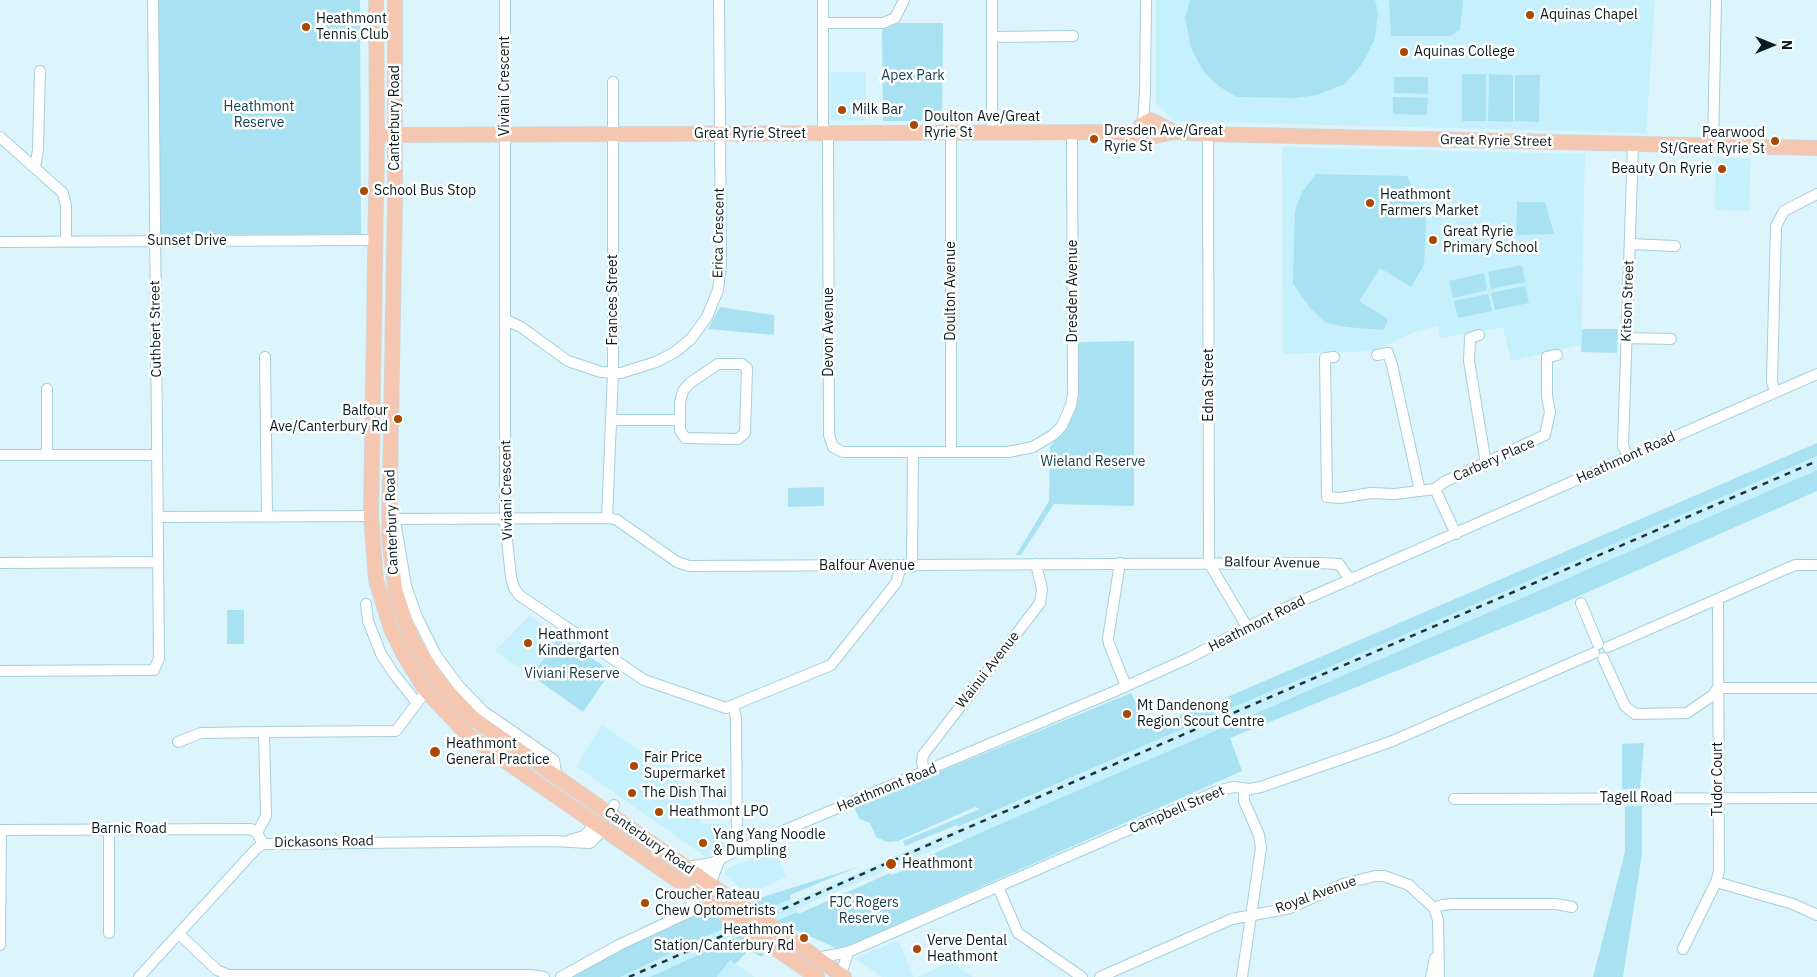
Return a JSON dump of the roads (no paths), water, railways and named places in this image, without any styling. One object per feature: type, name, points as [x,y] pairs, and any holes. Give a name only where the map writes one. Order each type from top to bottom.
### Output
[{"type":"main road","name":"Canterbury Road","points":[[376,0],[377,136],[370,516],[374,567],[380,598],[397,643],[426,691],[468,735],[818,977]]},
{"type":"main road","name":"Canterbury Road","points":[[395,0],[395,201],[389,494],[392,519],[391,566],[398,604],[414,642],[439,682],[471,717],[557,778],[612,810],[686,867],[843,976]]},
{"type":"main road","name":"Great Ryrie Street","points":[[377,136],[1122,132],[1148,128],[1208,134],[1817,148]]},
{"type":"main road","points":[[374,240],[383,236],[387,229],[395,201]]},
{"type":"main road","points":[[374,240],[390,250],[394,258]]},
{"type":"main road","points":[[599,827],[612,810]]},
{"type":"main road","points":[[785,954],[782,943],[786,937]]},
{"type":"street","name":"Cuthbert Street","points":[[0,671],[154,670],[159,658],[153,0]]},
{"type":"street","name":"Viviani Crescent","points":[[505,0],[506,518],[511,577],[519,595],[644,680],[718,707],[733,706],[831,665],[896,583],[901,567]]},
{"type":"street","name":"Erica Crescent","points":[[506,320],[521,327],[568,361],[601,372],[613,373],[628,372],[647,366],[675,352],[694,335],[711,309],[718,290],[721,265],[719,0]]},
{"type":"street","points":[[823,0],[826,134]]},
{"type":"street","points":[[823,23],[883,23],[895,18],[904,0]]},
{"type":"street","points":[[992,0],[992,132]]},
{"type":"street","points":[[1146,0],[1145,92],[1148,128]]},
{"type":"street","points":[[1713,146],[1716,0]]},
{"type":"street","points":[[993,37],[1073,36]]},
{"type":"street","points":[[35,167],[38,150],[40,71]]},
{"type":"street","name":"Frances Street","points":[[608,518],[613,373],[612,82]]},
{"type":"street","name":"Doulton Avenue","points":[[951,132],[951,451]]},
{"type":"street","name":"Dresden Avenue","points":[[951,451],[1008,452],[1033,448],[1062,426],[1068,414],[1073,394],[1072,132]]},
{"type":"street","name":"Devon Avenue","points":[[826,134],[830,443],[835,450],[843,452],[913,452]]},
{"type":"street","name":"Edna Street","points":[[1208,134],[1209,563]]},
{"type":"street","points":[[0,137],[62,193],[66,206],[66,241]]},
{"type":"street","name":"Kitson Street","points":[[1628,458],[1623,446],[1634,144]]},
{"type":"street","points":[[1775,392],[1772,381],[1776,226],[1784,211],[1817,194]]},
{"type":"street","name":"Sunset Drive","points":[[0,242],[374,240]]},
{"type":"street","points":[[1630,244],[1675,246]]},
{"type":"street","points":[[1470,337],[1469,361],[1486,464]]},
{"type":"street","points":[[1627,338],[1671,339]]},
{"type":"street","points":[[1377,355],[1388,353],[1392,365],[1420,491]]},
{"type":"street","name":"Carbery Place","points":[[1325,358],[1327,497],[1340,498],[1371,493],[1420,491],[1435,488],[1444,482],[1545,436],[1550,412],[1548,357],[1557,355]]},
{"type":"street","points":[[265,357],[267,516]]},
{"type":"street","points":[[720,364],[742,364],[746,366],[747,424],[742,437],[735,439],[688,439],[681,433],[680,420],[681,396],[690,383],[720,364]]},
{"type":"street","name":"Heathmont Road","points":[[686,867],[716,861],[1126,686],[1189,658],[1247,627],[1350,580],[1817,374]]},
{"type":"street","points":[[47,389],[47,455]]},
{"type":"street","points":[[612,420],[680,420]]},
{"type":"street","points":[[912,567],[913,452],[951,451]]},
{"type":"street","points":[[0,455],[157,455]]},
{"type":"street","points":[[1435,488],[1456,534]]},
{"type":"street","points":[[158,517],[370,516]]},
{"type":"street","name":"Balfour Avenue","points":[[392,519],[608,518],[616,520],[677,562],[686,566],[912,567],[1120,563],[1339,564],[1350,580]]},
{"type":"street","points":[[0,563],[158,562]]},
{"type":"street","points":[[1120,563],[1108,638],[1126,686]]},
{"type":"street","points":[[1209,563],[1247,627]]},
{"type":"street","name":"Wainui Avenue","points":[[925,772],[922,762],[923,755],[1040,603],[1042,589],[1036,564]]},
{"type":"street","name":"Campbell Street","points":[[817,958],[848,952],[1220,790],[1234,787],[1244,789],[1261,787],[1390,742],[1795,565],[1817,565]]},
{"type":"street","name":"Tudor Court","points":[[1682,949],[1716,882],[1719,870],[1718,600]]},
{"type":"street","points":[[1581,603],[1625,706],[1635,714],[1687,713],[1713,695],[1718,688],[1817,688]]},
{"type":"street","points":[[366,604],[368,621],[379,650],[394,674],[417,703]]},
{"type":"street","points":[[178,742],[201,733],[396,731],[426,691]]},
{"type":"street","points":[[733,706],[736,718],[737,841],[740,850]]},
{"type":"street","points":[[263,844],[257,833],[266,816],[264,732]]},
{"type":"street","points":[[1242,977],[1261,848],[1258,835],[1244,801],[1244,789]]},
{"type":"street","name":"Tagell Road","points":[[1454,799],[1817,798]]},
{"type":"street","name":"Dickasons Road","points":[[139,977],[255,850],[263,844],[567,841],[587,839],[599,827]]},
{"type":"street","points":[[109,828],[109,933]]},
{"type":"street","name":"Barnic Road","points":[[1,830],[109,828],[251,829],[257,833]]},
{"type":"street","points":[[0,945],[1,830]]},
{"type":"street","points":[[561,977],[618,944],[687,913],[700,897],[716,861]]},
{"type":"street","name":"Royal Avenue","points":[[1100,977],[1222,923],[1252,914],[1290,908],[1343,884],[1375,876],[1384,876],[1402,882],[1422,896],[1434,908]]},
{"type":"street","points":[[1716,882],[1793,904],[1817,915]]},
{"type":"street","points":[[998,887],[1018,933],[1082,977]]},
{"type":"street","points":[[1439,977],[1438,920],[1434,908],[1442,904],[1556,904],[1572,907]]},
{"type":"street","points":[[179,934],[217,970],[228,975],[531,975],[544,977]]},
{"type":"street","points":[[1431,977],[1434,961],[1439,950]]},
{"type":"street","points":[[843,976],[848,952]]},
{"type":"railway","points":[[629,977],[953,834],[1817,461]]},
{"type":"place","name":"Aquinas Chapel","points":[[1530,15]]},
{"type":"place","name":"Heathmont Tennis Club","points":[[306,27]]},
{"type":"place","name":"Aquinas College","points":[[1404,52]]},
{"type":"place","name":"Milk Bar","points":[[842,110]]},
{"type":"place","name":"Doulton Ave/Great Ryrie St","points":[[914,125]]},
{"type":"place","name":"Dresden Ave/Great Ryrie St","points":[[1094,139]]},
{"type":"place","name":"Pearwood St/Great Ryrie St","points":[[1775,141]]},
{"type":"place","name":"Beauty On Ryrie","points":[[1722,169]]},
{"type":"place","name":"School Bus Stop","points":[[364,191]]},
{"type":"place","name":"Heathmont Farmers Market","points":[[1370,203]]},
{"type":"place","name":"Great Ryrie Primary School","points":[[1433,240]]},
{"type":"place","name":"Balfour Ave/Canterbury Rd","points":[[398,419]]},
{"type":"place","name":"Heathmont Kindergarten","points":[[528,643]]},
{"type":"place","name":"Mt Dandenong Region Scout Centre","points":[[1127,714]]},
{"type":"place","name":"Heathmont General Practice","points":[[435,752]]},
{"type":"place","name":"Fair Price Supermarket","points":[[634,766]]},
{"type":"place","name":"The Dish Thai","points":[[632,793]]},
{"type":"place","name":"Heathmont LPO","points":[[659,812]]},
{"type":"place","name":"Yang Yang Noodle & Dumpling","points":[[703,843]]},
{"type":"place","name":"Heathmont","points":[[891,864]]},
{"type":"place","name":"Croucher Rateau Chew Optometrists","points":[[645,903]]},
{"type":"place","name":"Heathmont Station/Canterbury Rd","points":[[804,938]]},
{"type":"place","name":"Verve Dental Heathmont","points":[[917,949]]},
{"type":"park label","name":"Apex Park","points":[[913,76]]},
{"type":"park label","name":"Heathmont Reserve","points":[[259,116]]},
{"type":"park label","name":"Wieland Reserve","points":[[1093,462]]},
{"type":"park label","name":"Viviani Reserve","points":[[572,674]]},
{"type":"park label","name":"FJC Rogers Reserve","points":[[864,912]]}]
